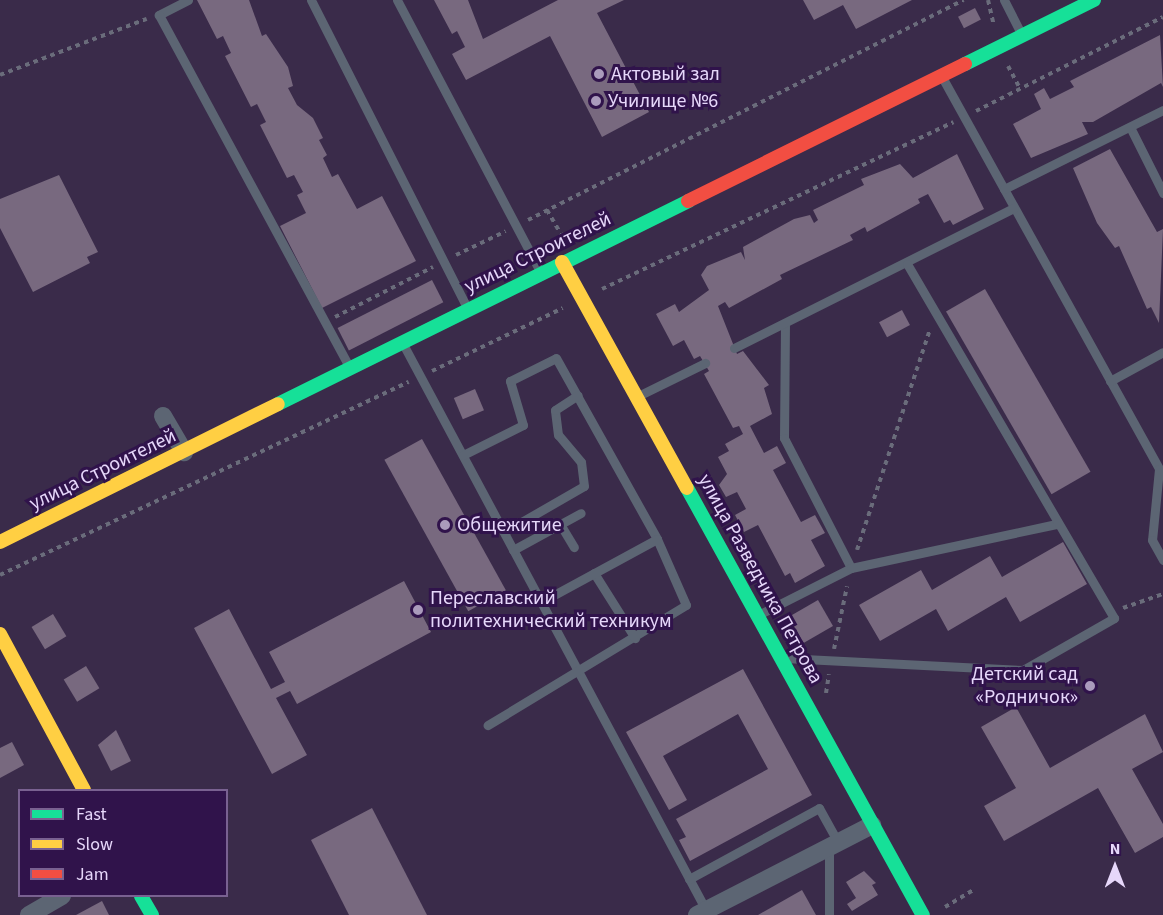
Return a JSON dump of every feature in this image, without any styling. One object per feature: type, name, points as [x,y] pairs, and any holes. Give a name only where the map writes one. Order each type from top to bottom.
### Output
[{"type":"main road","name":"улица Строителей","points":[[0,542],[1094,0]]},
{"type":"main road","name":"улица Разведчика Петрова","points":[[562,262],[923,915]]},
{"type":"main road","points":[[0,633],[83,789]]},
{"type":"main road","points":[[142,897],[152,915]]},
{"type":"street","points":[[163,416],[184,452]]},
{"type":"street","points":[[701,913],[872,825]]},
{"type":"street","points":[[29,915],[60,897]]},
{"type":"lane","points":[[188,0],[159,15],[350,369]]},
{"type":"lane","points":[[311,0],[467,310]]},
{"type":"lane","points":[[397,0],[541,272]]},
{"type":"lane","points":[[1004,0],[1022,35]]},
{"type":"lane","points":[[941,75],[1110,381],[1161,468],[1152,540],[1163,560]]},
{"type":"lane","points":[[1004,189],[1163,110]]},
{"type":"lane","points":[[1130,127],[1163,193]]},
{"type":"lane","points":[[734,348],[908,264],[1014,208]]},
{"type":"lane","points":[[781,658],[831,658],[1023,670],[1114,618],[1056,524],[908,264]]},
{"type":"lane","points":[[785,322],[784,438],[851,568]]},
{"type":"lane","points":[[402,342],[689,879],[701,913]]},
{"type":"lane","points":[[1110,381],[1163,352]]},
{"type":"lane","points":[[463,455],[523,425],[510,381],[556,358],[657,539],[686,605],[579,674],[488,725]]},
{"type":"lane","points":[[638,396],[705,363]]},
{"type":"lane","points":[[504,532],[584,486],[581,462],[558,435],[555,410],[578,394]]},
{"type":"lane","points":[[513,550],[581,513]]},
{"type":"lane","points":[[560,524],[574,547]]},
{"type":"lane","points":[[758,615],[851,568],[1056,524]]},
{"type":"lane","points":[[541,602],[657,539]]},
{"type":"lane","points":[[594,573],[635,638]]},
{"type":"lane","points":[[689,879],[819,808],[833,845],[830,915]]},
{"type":"path","points":[[324,322],[964,0]]},
{"type":"path","points":[[0,75],[159,15]]},
{"type":"path","points":[[825,697],[831,658],[851,568],[936,313]]},
{"type":"path","points":[[1111,613],[1163,594]]},
{"type":"path","points":[[945,907],[973,890]]},
{"type":"building","points":[[197,0],[249,0],[262,36],[266,34],[288,67],[293,86],[288,88],[297,105],[313,118],[323,138],[319,140],[327,155],[323,158],[332,177],[338,174],[357,209],[382,196],[416,261],[322,308],[280,226],[306,213],[297,195],[303,192],[294,175],[287,178],[260,125],[266,122],[257,104],[251,107],[225,56],[231,53],[223,36],[217,39]]},
{"type":"building","points":[[434,0],[468,0],[483,39],[558,0],[624,0],[597,13],[649,112],[602,137],[550,36],[466,80],[452,54],[465,47],[457,31],[452,34]]},
{"type":"building","points":[[803,0],[912,0],[856,29],[843,5],[814,20]]},
{"type":"building","points":[[975,8],[981,20],[964,28],[958,17]]},
{"type":"building","points":[[1160,35],[1163,87],[1161,83],[1093,122],[1082,122],[1088,134],[1031,158],[1013,124],[1041,109],[1034,94],[1044,88],[1050,99],[1074,87],[1070,81]]},
{"type":"building","points":[[1110,149],[1157,232],[1163,229],[1159,323],[1151,307],[1147,309],[1119,246],[1115,248],[1097,223],[1073,168]]},
{"type":"building","points":[[957,154],[984,209],[953,225],[950,220],[944,223],[928,194],[918,199],[920,203],[867,232],[865,227],[850,235],[853,240],[780,275],[782,279],[729,308],[725,302],[718,306],[737,354],[743,351],[769,385],[764,388],[772,414],[750,426],[764,453],[777,446],[786,463],[773,470],[801,522],[815,515],[825,533],[811,540],[825,566],[795,583],[790,573],[785,576],[758,525],[744,532],[735,515],[746,509],[737,492],[726,497],[719,485],[727,474],[718,457],[729,451],[725,444],[743,434],[739,426],[733,428],[704,374],[709,371],[700,356],[694,359],[684,340],[673,346],[656,314],[675,304],[679,312],[709,290],[701,275],[707,266],[741,252],[745,260],[743,247],[794,219],[810,215],[814,223],[818,220],[813,210],[864,185],[861,179],[900,164],[913,178]]},
{"type":"building","points":[[59,175],[98,252],[87,257],[90,263],[33,292],[0,228],[0,199]]},
{"type":"building","points":[[432,280],[443,302],[349,350],[338,328]]},
{"type":"building","points":[[985,289],[1090,472],[1052,494],[946,312]]},
{"type":"building","points":[[902,310],[910,325],[887,337],[879,322]]},
{"type":"building","points":[[475,389],[484,410],[463,419],[454,398]]},
{"type":"building","name":"Общежитие","points":[[422,439],[506,590],[468,611],[384,460]]},
{"type":"building","points":[[1063,542],[1087,584],[1020,622],[1006,597],[948,631],[936,609],[880,641],[859,605],[921,570],[932,590],[990,556],[1002,577]]},
{"type":"building","points":[[404,581],[431,632],[297,704],[290,691],[276,698],[307,755],[272,774],[194,628],[229,609],[271,689],[285,682],[269,652]]},
{"type":"building","points":[[818,600],[833,626],[804,643],[789,617]]},
{"type":"building","points":[[53,614],[66,636],[45,649],[32,627]]},
{"type":"building","points":[[86,666],[99,688],[77,702],[64,679]]},
{"type":"building","points":[[743,669],[812,795],[690,861],[679,840],[686,837],[676,819],[768,769],[738,714],[663,756],[687,800],[669,810],[626,732]]},
{"type":"building","points":[[1016,707],[1050,768],[1145,714],[1163,752],[1132,769],[1163,824],[1163,837],[1135,853],[1098,788],[1004,841],[984,806],[1016,788],[981,727]]},
{"type":"building","points":[[116,730],[131,761],[111,771],[98,745]]},
{"type":"building","points":[[12,742],[24,765],[0,778],[0,748]]},
{"type":"building","points":[[372,808],[427,915],[349,915],[311,840]]},
{"type":"building","points":[[864,871],[876,883],[872,885],[878,895],[852,911],[847,904],[856,898],[846,882]]},
{"type":"building","points":[[802,890],[816,915],[758,915]]},
{"type":"building","points":[[102,901],[109,915],[76,915]]},
{"type":"traffic: fast","points":[[965,64],[1094,0]]},
{"type":"traffic: fast","points":[[278,404],[688,201]]},
{"type":"traffic: fast","points":[[687,488],[923,915]]},
{"type":"traffic: fast","points":[[142,897],[152,915]]},
{"type":"traffic: slow","points":[[562,262],[687,488]]},
{"type":"traffic: slow","points":[[0,542],[278,404]]},
{"type":"traffic: slow","points":[[0,634],[83,789]]},
{"type":"traffic: jam","points":[[688,201],[965,64]]},
{"type":"place","name":"Актовый зал","points":[[599,74]]},
{"type":"place","name":"Училище №6","points":[[596,101]]},
{"type":"place","name":"Общежитие","points":[[445,525]]},
{"type":"place","name":"Переславский политехнический техникум","points":[[418,610]]},
{"type":"place","name":"Детский сад «Родничок»","points":[[1090,686]]}]
